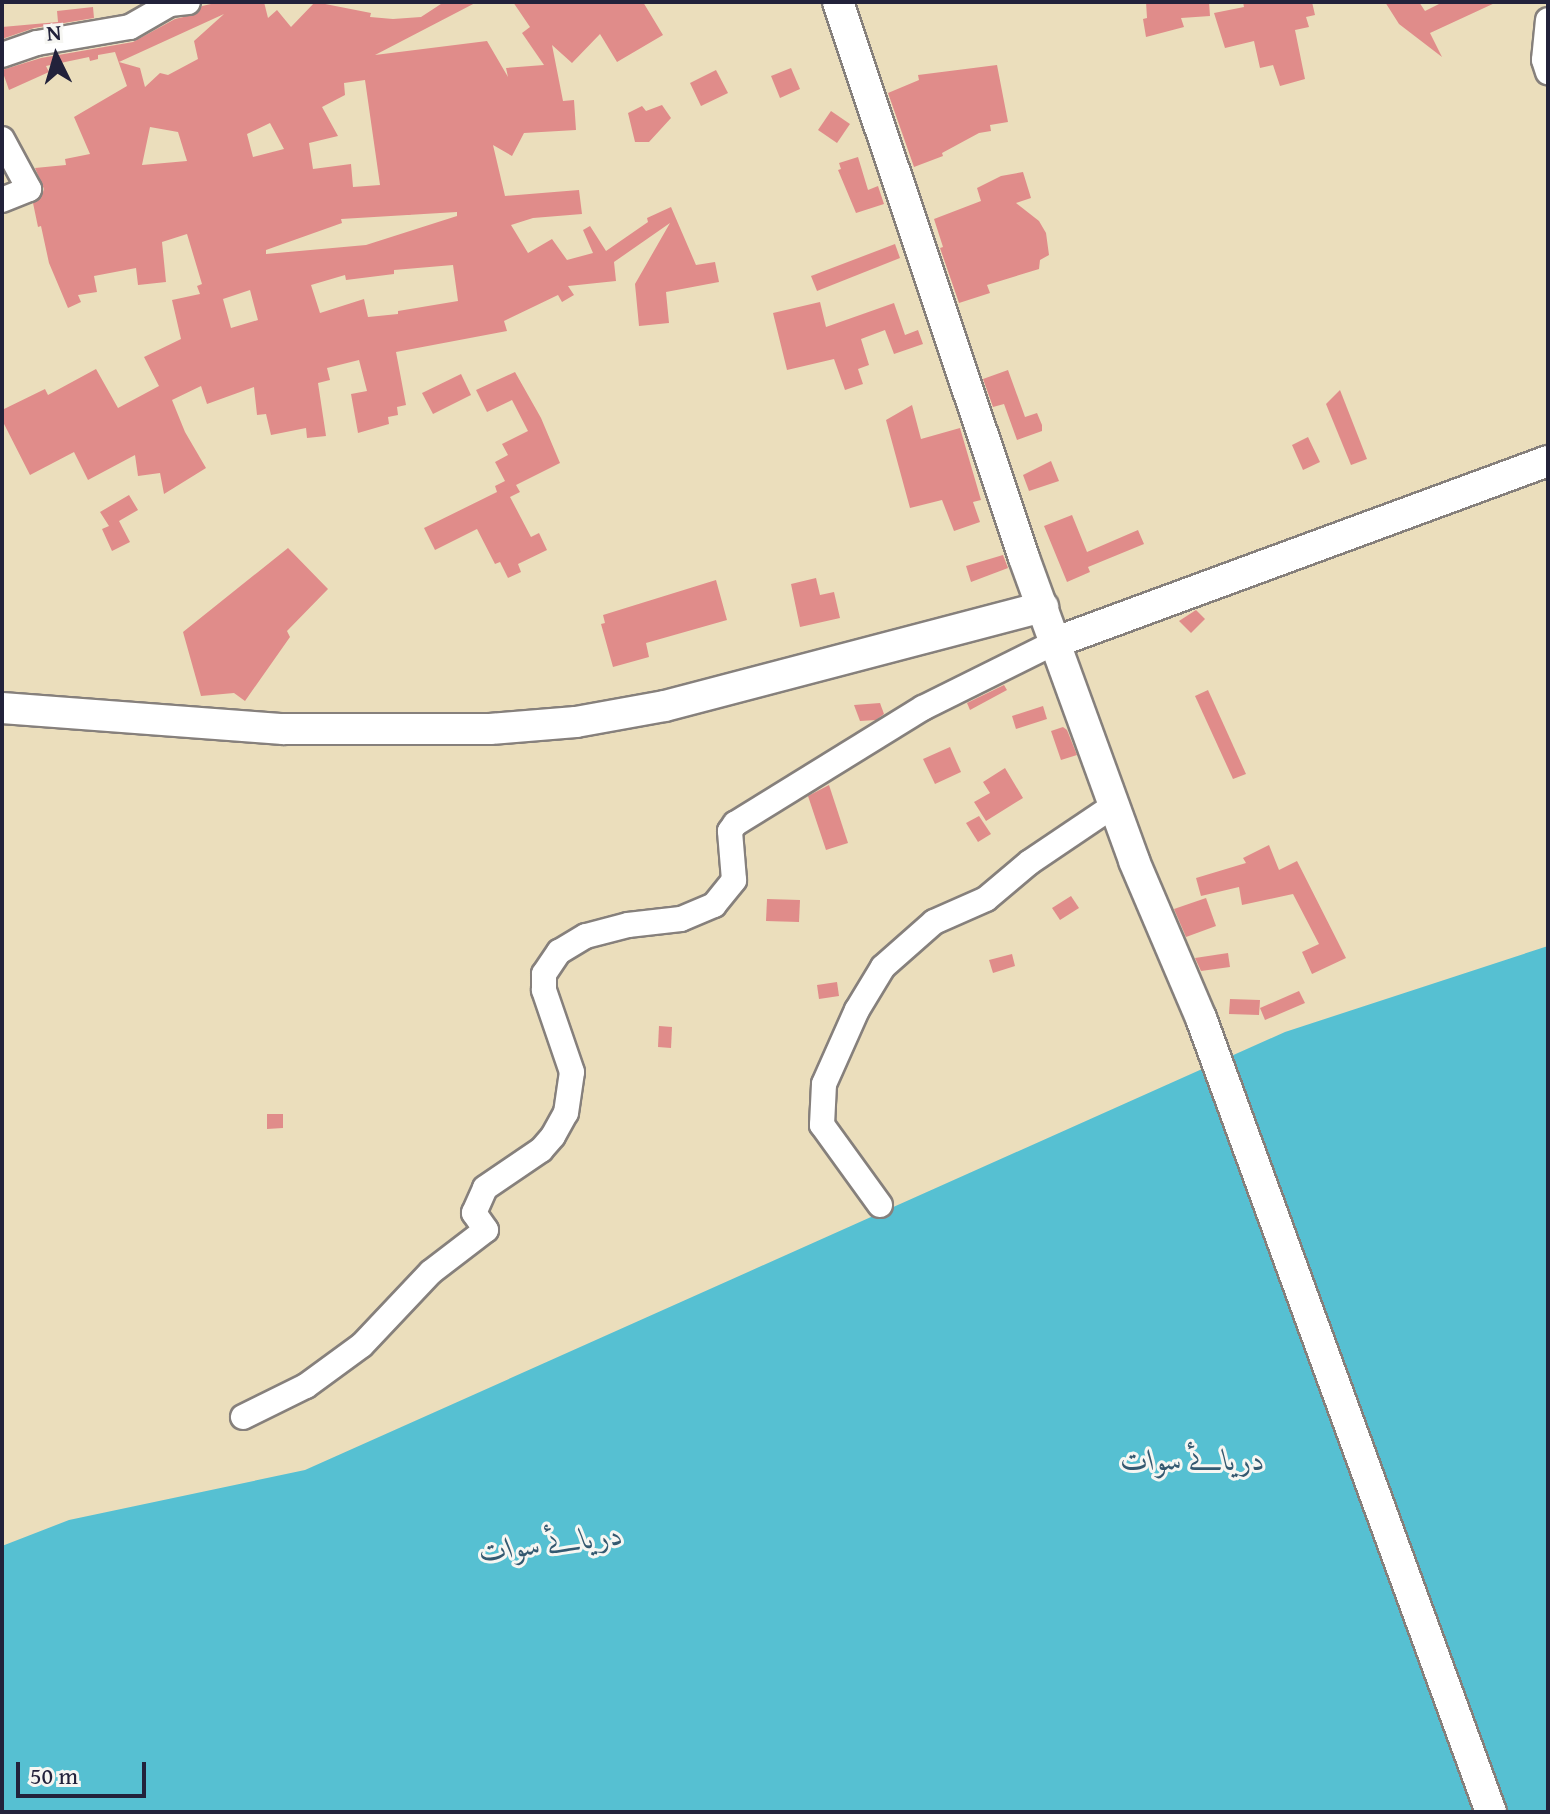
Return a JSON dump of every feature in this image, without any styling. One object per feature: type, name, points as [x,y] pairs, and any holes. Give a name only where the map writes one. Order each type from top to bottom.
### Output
[{"type":"main road","points":[[838,2],[1113,806],[1201,1018],[1491,1812]]},
{"type":"main road","points":[[1056,642],[1548,461]]},
{"type":"main road","points":[[2,708],[283,729],[490,729],[576,722],[665,706],[1043,607]]},
{"type":"street","points":[[2,55],[37,43],[130,27],[170,4],[188,2]]},
{"type":"street","points":[[1548,20],[1544,60],[1548,72]]},
{"type":"street","points":[[2,139],[29,189],[2,200]]},
{"type":"street","points":[[243,1417],[306,1386],[362,1345],[431,1272],[486,1230],[474,1213],[485,1188],[541,1150],[553,1136],[566,1113],[572,1072],[544,990],[544,974],[559,952],[586,936],[628,925],[681,919],[714,905],[734,880],[730,831],[735,824],[923,708],[1056,642]]},
{"type":"street","points":[[880,1205],[822,1125],[824,1084],[857,1010],[883,967],[934,922],[986,899],[1030,862],[1113,806]]},
{"type":"water","name":"دریائے سوات","points":[[1548,946],[1548,1812],[2,1812],[2,1546],[69,1520],[305,1470],[1285,1032]]},
{"type":"building","points":[[220,2],[264,2],[268,18],[277,10],[291,27],[315,2],[371,13],[370,17],[393,19],[421,17],[444,2],[477,2],[375,55],[487,41],[508,77],[506,68],[544,65],[522,33],[530,27],[513,2],[643,2],[663,35],[617,62],[600,34],[572,63],[552,45],[563,101],[574,100],[576,130],[524,133],[512,156],[493,145],[505,196],[579,190],[582,214],[533,218],[511,225],[528,253],[552,239],[567,260],[593,253],[583,230],[590,226],[606,251],[648,222],[647,218],[671,207],[696,265],[715,262],[719,282],[666,292],[669,323],[639,326],[635,284],[670,223],[614,262],[616,281],[568,286],[574,295],[562,302],[558,295],[504,321],[507,331],[396,352],[406,405],[397,407],[398,415],[388,417],[389,424],[358,433],[351,394],[367,391],[359,360],[327,368],[330,380],[318,383],[326,436],[307,438],[306,428],[271,435],[266,414],[257,415],[254,387],[207,404],[201,386],[172,400],[185,432],[206,468],[164,494],[160,473],[138,476],[135,455],[88,480],[74,452],[30,475],[2,420],[2,410],[45,389],[48,395],[96,369],[118,408],[159,386],[144,357],[181,339],[172,300],[200,294],[197,286],[202,284],[187,234],[162,242],[166,282],[138,285],[136,268],[94,276],[97,292],[78,295],[81,302],[68,308],[49,263],[41,226],[38,227],[33,203],[41,198],[44,189],[35,168],[66,165],[65,159],[90,154],[74,117],[127,86],[115,52],[98,55],[98,59],[90,61],[89,57],[46,66],[49,72],[9,90],[2,70],[41,58],[133,42],[175,19],[196,14],[202,6]],"holes":[[[224,14],[194,41],[198,59],[168,75],[160,73],[145,87],[140,68],[119,62]],[[365,80],[380,185],[353,187],[351,164],[313,169],[309,143],[338,136],[322,107],[345,95],[344,83]],[[270,123],[284,149],[253,157],[247,134]],[[150,127],[178,132],[187,161],[142,165]],[[457,212],[457,216],[366,245],[266,254],[266,250],[342,223],[341,219]],[[453,265],[458,301],[368,317],[364,299],[320,313],[311,285],[345,275],[346,280],[394,274],[394,270]],[[250,290],[258,320],[231,328],[223,299]]]},
{"type":"building","points":[[1146,2],[1209,2],[1210,16],[1181,18],[1184,27],[1146,37],[1143,19],[1147,18]]},
{"type":"building","points":[[1243,2],[1312,2],[1315,15],[1306,17],[1309,27],[1295,30],[1305,79],[1280,86],[1273,65],[1260,68],[1254,41],[1225,48],[1214,13],[1244,7]]},
{"type":"building","points":[[1385,2],[1419,2],[1425,11],[1443,2],[1497,2],[1430,33],[1442,57],[1399,24]]},
{"type":"building","points":[[93,7],[94,18],[34,28],[2,39],[2,27],[58,22],[57,11]]},
{"type":"building","points":[[997,65],[1008,122],[990,125],[991,131],[979,133],[942,153],[943,156],[914,167],[888,93],[919,80],[918,75]]},
{"type":"building","points":[[791,68],[800,89],[780,98],[771,76]]},
{"type":"building","points":[[716,70],[728,93],[701,106],[690,83]]},
{"type":"building","points":[[662,105],[671,118],[649,142],[635,142],[628,113],[642,106],[646,111]]},
{"type":"building","points":[[831,111],[850,124],[837,143],[818,130]]},
{"type":"building","points":[[858,157],[868,190],[878,186],[884,204],[856,213],[838,170],[841,169],[839,163]]},
{"type":"building","points":[[1023,172],[1031,198],[1016,203],[1039,221],[1046,233],[1049,255],[1040,260],[1039,269],[987,285],[990,293],[959,303],[940,248],[943,247],[934,219],[981,201],[977,188],[1001,176]]},
{"type":"building","points":[[895,244],[900,258],[817,291],[811,276]]},
{"type":"building","points":[[820,302],[826,327],[894,303],[905,335],[918,330],[923,344],[894,354],[885,330],[861,339],[869,365],[858,369],[863,384],[845,390],[834,359],[787,370],[773,313]]},
{"type":"building","points":[[1008,370],[1025,417],[1037,413],[1042,425],[1042,431],[1017,440],[1004,404],[993,407],[983,379]]},
{"type":"building","points":[[515,372],[541,418],[560,463],[516,485],[520,492],[510,497],[531,537],[539,533],[547,550],[518,564],[521,572],[508,578],[500,562],[495,564],[477,529],[435,550],[424,528],[497,492],[495,486],[505,481],[495,462],[508,455],[502,444],[528,431],[512,400],[487,412],[476,390]]},
{"type":"building","points":[[461,374],[471,395],[433,414],[422,393]]},
{"type":"building","points":[[1340,390],[1367,459],[1351,465],[1326,404]]},
{"type":"building","points":[[912,405],[921,439],[960,428],[981,500],[973,502],[980,522],[954,531],[942,500],[910,508],[886,420]]},
{"type":"building","points":[[1308,437],[1320,462],[1303,470],[1292,445]]},
{"type":"building","points":[[1051,461],[1059,481],[1029,491],[1023,475]]},
{"type":"building","points":[[129,495],[138,510],[119,521],[130,542],[112,551],[102,529],[109,526],[100,512]]},
{"type":"building","points":[[1072,515],[1087,552],[1138,530],[1144,544],[1088,567],[1090,572],[1067,582],[1044,526]]},
{"type":"building","points":[[288,548],[328,589],[287,631],[290,637],[245,701],[234,693],[201,696],[183,632]]},
{"type":"building","points":[[1003,555],[1008,568],[971,582],[966,566]]},
{"type":"building","points":[[816,578],[820,595],[834,592],[840,618],[800,627],[791,584]]},
{"type":"building","points":[[716,580],[727,620],[646,643],[649,657],[613,667],[601,624],[605,623],[603,615]]},
{"type":"building","points":[[1196,610],[1205,619],[1191,633],[1179,621]]},
{"type":"building","points":[[1004,685],[1007,690],[970,710],[967,703]]},
{"type":"building","points":[[1208,690],[1246,774],[1233,779],[1195,696]]},
{"type":"building","points":[[880,703],[884,714],[876,720],[860,721],[854,705]]},
{"type":"building","points":[[1043,706],[1047,719],[1016,729],[1012,716]]},
{"type":"building","points":[[1063,727],[1077,755],[1061,760],[1051,731]]},
{"type":"building","points":[[950,747],[961,772],[935,784],[923,759]]},
{"type":"building","points":[[1005,768],[1023,798],[986,821],[974,802],[990,793],[983,782]]},
{"type":"building","points":[[829,785],[848,843],[826,850],[808,796]]},
{"type":"building","points":[[979,816],[991,834],[978,842],[966,823]]},
{"type":"building","points":[[1269,845],[1279,870],[1297,861],[1346,958],[1312,974],[1302,952],[1319,944],[1293,894],[1242,905],[1239,887],[1201,896],[1196,878],[1246,863],[1243,858]]},
{"type":"building","points":[[1071,896],[1079,908],[1060,920],[1052,908]]},
{"type":"building","points":[[1206,898],[1216,926],[1186,937],[1174,909]]},
{"type":"building","points":[[767,899],[800,900],[799,922],[766,921]]},
{"type":"building","points":[[1228,953],[1230,967],[1201,971],[1195,958]]},
{"type":"building","points":[[1012,954],[1015,966],[993,973],[989,960]]},
{"type":"building","points":[[837,982],[839,996],[819,999],[817,985]]},
{"type":"building","points":[[1299,991],[1305,1003],[1265,1020],[1260,1008]]},
{"type":"building","points":[[1230,999],[1260,1000],[1259,1015],[1229,1014]]},
{"type":"building","points":[[659,1026],[672,1027],[671,1048],[658,1047]]},
{"type":"building","points":[[267,1114],[283,1114],[283,1128],[267,1129]]}]
